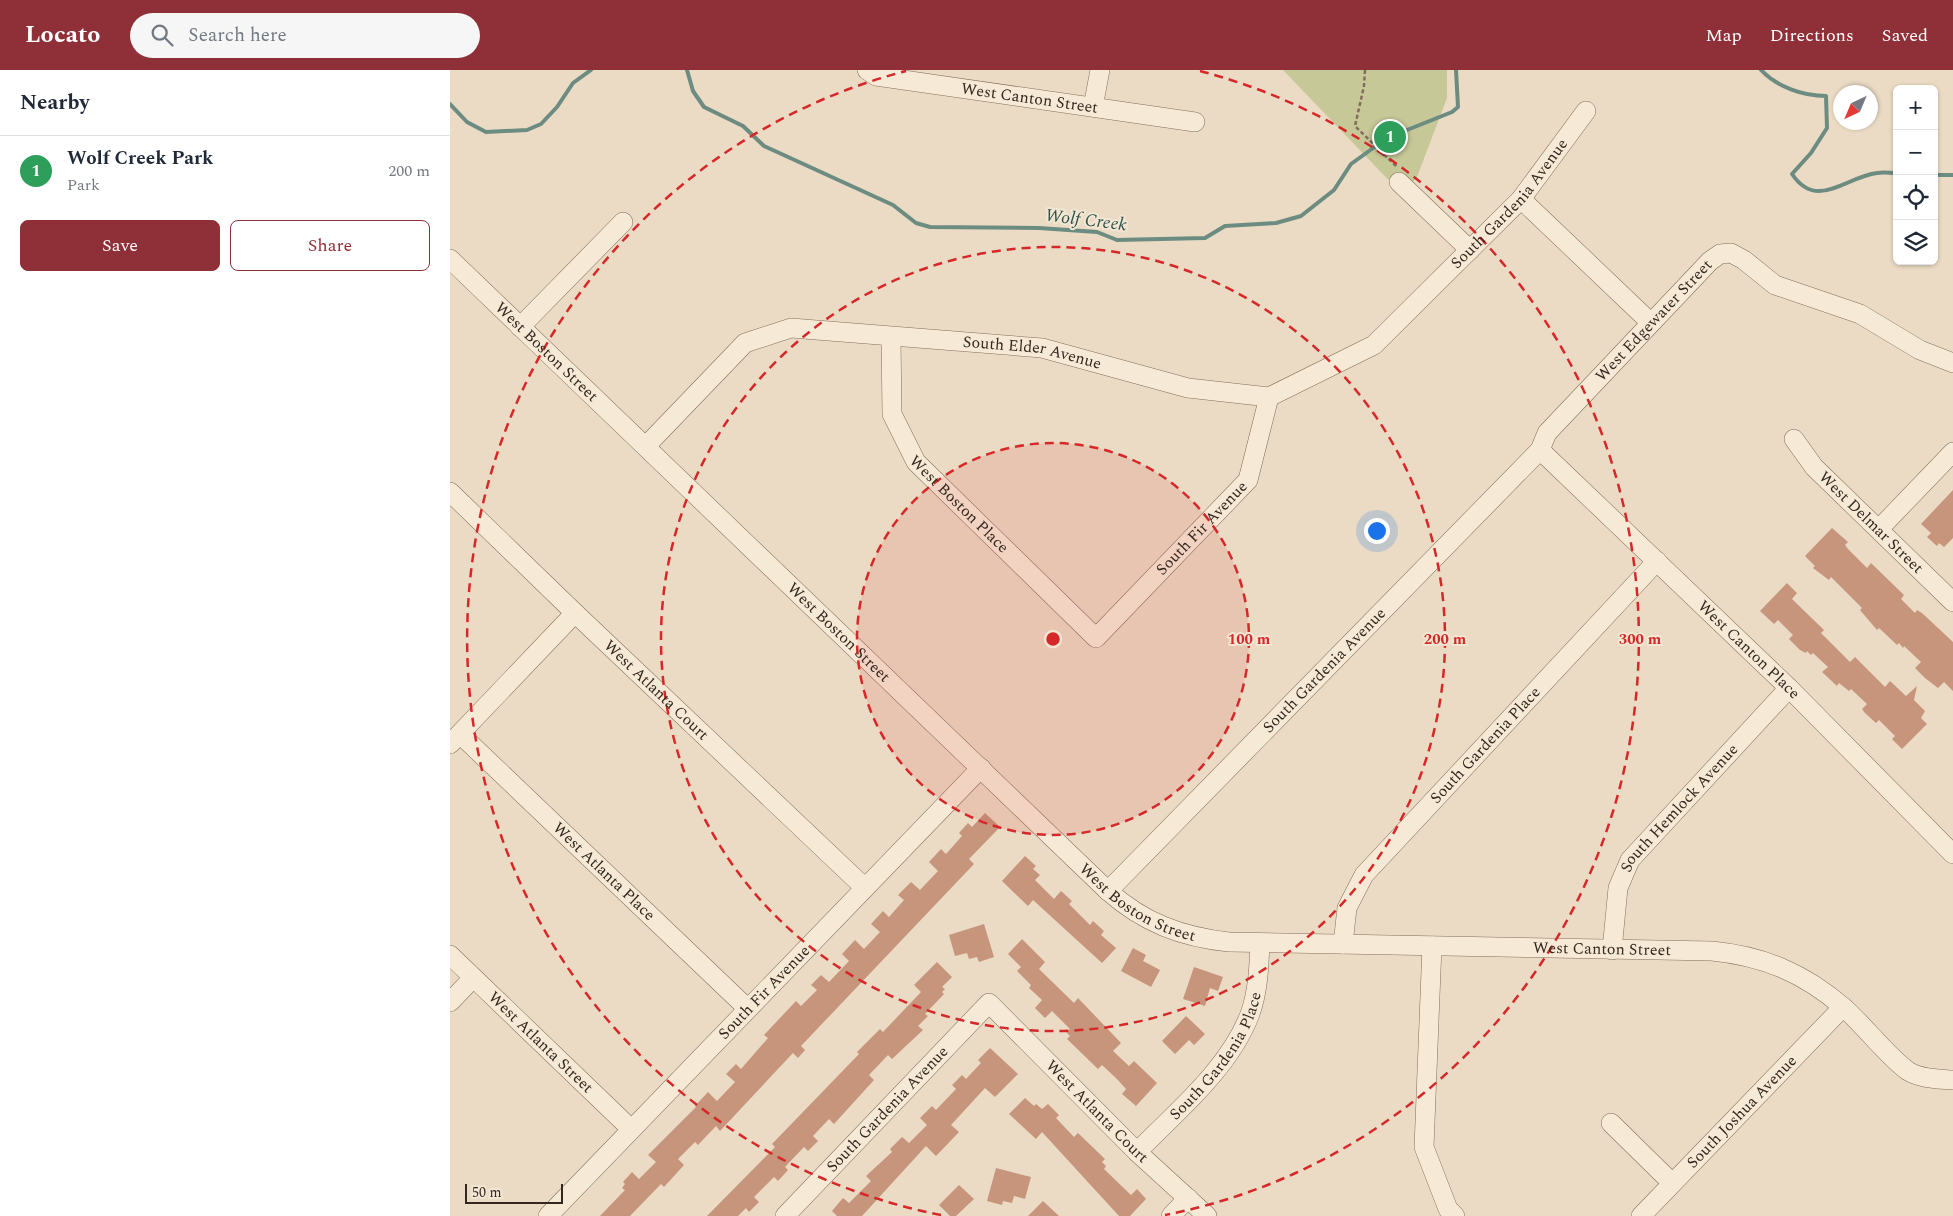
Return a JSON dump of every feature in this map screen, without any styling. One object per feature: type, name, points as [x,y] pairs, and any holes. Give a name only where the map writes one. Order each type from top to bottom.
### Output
[{"type":"street","name":"West Canton Street","points":[[867,70],[876,76],[1195,122]]},
{"type":"street","points":[[1093,107],[1100,70]]},
{"type":"street","name":"South Gardenia Avenue","points":[[1269,397],[1374,345],[1521,199],[1586,111]]},
{"type":"street","points":[[1398,174],[1470,250]]},
{"type":"street","points":[[1521,199],[1652,323]]},
{"type":"street","points":[[520,326],[624,222]]},
{"type":"street","name":"West Edgewater Street","points":[[1540,450],[1547,433],[1710,261],[1720,254],[1731,253],[1744,260],[1775,285],[1860,314],[1920,350],[1953,363]]},
{"type":"street","name":"West Boston Street","points":[[450,259],[1108,891],[1140,916],[1177,933],[1202,939],[1260,943]]},
{"type":"street","name":"South Elder Avenue","points":[[646,446],[745,343],[792,328],[891,338],[1042,348],[1188,388],[1269,397]]},
{"type":"street","name":"West Boston Place","points":[[891,338],[892,414],[916,462],[1096,638]]},
{"type":"street","name":"South Fir Avenue","points":[[1096,638],[1248,480],[1269,397]]},
{"type":"street","name":"West Delmar Street","points":[[1794,439],[1814,467],[1953,602]]},
{"type":"street","name":"South Gardenia Avenue","points":[[1108,891],[1540,450]]},
{"type":"street","name":"West Canton Place","points":[[1540,450],[1789,688],[1953,854]]},
{"type":"street","points":[[1879,529],[1953,452]]},
{"type":"street","name":"West Atlanta Court","points":[[450,492],[574,613],[864,887]]},
{"type":"street","name":"South Gardenia Place","points":[[1343,944],[1347,908],[1364,875],[1657,561]]},
{"type":"street","points":[[455,739],[574,613]]},
{"type":"street","name":"South Hemlock Avenue","points":[[1612,950],[1618,888],[1630,860],[1789,688]]},
{"type":"street","name":"West Atlanta Place","points":[[455,739],[747,1008]]},
{"type":"street","name":"South Fir Avenue","points":[[548,1216],[981,768]]},
{"type":"street","name":"West Canton Street","points":[[1260,943],[1712,952],[1749,956],[1788,969],[1808,980],[1843,1007],[1904,1067],[1920,1076],[1953,1080]]},
{"type":"street","name":"South Gardenia Place","points":[[1137,1152],[1207,1080],[1225,1059],[1240,1036],[1250,1014],[1256,990],[1260,943]]},
{"type":"street","points":[[1432,946],[1424,1146],[1448,1209],[1455,1216]]},
{"type":"street","name":"West Atlanta Street","points":[[450,955],[632,1129]]},
{"type":"street","points":[[450,1002],[473,978]]},
{"type":"street","name":"South Gardenia Avenue","points":[[785,1216],[989,1003]]},
{"type":"street","name":"West Atlanta Court","points":[[989,1003],[1137,1152],[1207,1216]]},
{"type":"street","name":"South Joshua Avenue","points":[[1641,1216],[1843,1007]]},
{"type":"street","points":[[1611,1123],[1672,1184]]},
{"type":"street","points":[[1171,1216],[1188,1198]]},
{"type":"path","points":[[1365,70],[1364,86],[1355,126],[1398,174]]},
{"type":"green space","points":[[1283,70],[1447,70],[1447,98],[1417,177],[1402,194]]},
{"type":"building","points":[[1953,490],[1953,538],[1944,547],[1939,543],[1937,546],[1927,537],[1931,533],[1921,524]]},
{"type":"building","points":[[1832,528],[1848,542],[1845,545],[1867,568],[1871,563],[1904,595],[1901,599],[1915,613],[1917,610],[1922,613],[1953,642],[1953,691],[1944,682],[1938,688],[1925,678],[1915,668],[1921,662],[1904,646],[1903,648],[1899,643],[1897,645],[1879,628],[1877,630],[1860,610],[1862,608],[1831,577],[1829,580],[1813,568],[1815,566],[1805,556]]},
{"type":"building","points":[[1787,583],[1797,593],[1792,599],[1824,630],[1821,633],[1850,662],[1855,657],[1885,687],[1890,681],[1906,696],[1917,686],[1914,700],[1925,711],[1921,718],[1927,724],[1902,749],[1892,739],[1895,736],[1879,720],[1876,723],[1865,713],[1862,709],[1867,704],[1851,689],[1849,691],[1839,683],[1837,686],[1822,672],[1828,667],[1813,653],[1811,655],[1807,651],[1806,653],[1800,650],[1789,639],[1793,635],[1778,620],[1774,624],[1760,611]]},
{"type":"building","points":[[985,813],[1000,827],[969,859],[974,864],[801,1046],[805,1050],[798,1058],[793,1053],[720,1131],[716,1126],[698,1145],[695,1142],[678,1159],[684,1165],[664,1187],[661,1184],[630,1216],[600,1216],[625,1190],[622,1188],[625,1184],[623,1182],[632,1172],[639,1179],[656,1162],[648,1155],[696,1107],[708,1092],[717,1101],[735,1082],[726,1074],[736,1064],[741,1069],[768,1038],[764,1035],[796,1001],[801,1006],[817,990],[811,985],[821,975],[829,982],[849,961],[842,954],[855,940],[864,949],[880,932],[871,924],[883,911],[889,917],[904,900],[898,895],[911,882],[920,890],[938,871],[929,862],[941,849],[946,854],[962,836],[959,833],[968,823],[972,827]]},
{"type":"building","points":[[1025,856],[1036,866],[1033,869],[1040,875],[1035,880],[1054,899],[1061,891],[1072,901],[1069,904],[1090,925],[1093,921],[1104,931],[1101,935],[1116,948],[1102,963],[1033,900],[1028,906],[1002,881]]},
{"type":"building","points":[[984,924],[994,957],[979,962],[977,957],[969,959],[967,953],[955,956],[949,935]]},
{"type":"building","points":[[1022,939],[1045,962],[1039,969],[1074,1003],[1078,998],[1121,1043],[1113,1051],[1129,1066],[1134,1061],[1157,1083],[1136,1106],[1122,1094],[1126,1089],[1117,1079],[1102,1065],[1098,1069],[1067,1039],[1070,1036],[1066,1032],[1070,1029],[1052,1011],[1045,1018],[1035,1008],[1042,1000],[1029,988],[1031,985],[1017,971],[1021,967],[1008,954]]},
{"type":"building","points":[[1133,948],[1146,955],[1143,961],[1160,970],[1151,987],[1121,971]]},
{"type":"building","points":[[937,962],[952,977],[942,987],[945,989],[942,992],[944,994],[925,1014],[928,1016],[918,1026],[923,1030],[892,1059],[888,1055],[869,1075],[874,1080],[834,1124],[829,1119],[813,1136],[818,1141],[808,1151],[804,1147],[785,1167],[788,1170],[778,1181],[774,1177],[754,1197],[759,1202],[749,1212],[746,1208],[738,1216],[707,1216],[775,1147],[772,1144],[859,1054],[857,1052],[880,1029],[883,1032],[921,992],[914,985]]},
{"type":"building","points":[[1194,967],[1223,977],[1218,991],[1210,988],[1205,1006],[1183,999]]},
{"type":"building","points":[[1186,1016],[1205,1034],[1194,1045],[1189,1040],[1175,1054],[1162,1041]]},
{"type":"building","points":[[990,1048],[1018,1074],[995,1097],[985,1088],[951,1125],[959,1132],[936,1156],[926,1146],[862,1216],[837,1216],[832,1211],[843,1198],[849,1203],[871,1181],[866,1176],[892,1152],[890,1149],[902,1137],[909,1143],[927,1125],[920,1118],[932,1106],[936,1110],[956,1089],[952,1085],[962,1075],[966,1079],[981,1063],[978,1060]]},
{"type":"building","points":[[1025,1098],[1034,1106],[1036,1104],[1042,1109],[1048,1104],[1059,1115],[1056,1118],[1074,1137],[1078,1133],[1105,1159],[1102,1162],[1106,1166],[1104,1169],[1131,1195],[1137,1189],[1146,1199],[1130,1216],[1119,1216],[1042,1132],[1036,1139],[1009,1114]]},
{"type":"building","points":[[996,1168],[1031,1177],[1025,1199],[1014,1196],[1012,1203],[1003,1201],[1002,1205],[987,1201]]},
{"type":"building","points":[[959,1185],[974,1199],[956,1216],[950,1216],[939,1205]]},
{"type":"building","points":[[1043,1201],[1059,1216],[1028,1216]]},
{"type":"waterway","name":"Wolf Creek","points":[[450,104],[467,122],[486,132],[527,130],[541,124],[557,107],[573,83],[591,70]]},
{"type":"waterway","name":"Wolf Creek","points":[[687,70],[693,91],[704,107],[743,126],[764,146],[893,205],[916,223],[930,227],[1039,228],[1097,232],[1117,240],[1205,238],[1225,226],[1276,223],[1301,216],[1334,190],[1351,164],[1387,138],[1452,112],[1458,107],[1456,70]]},
{"type":"waterway","name":"Wolf Creek","points":[[1761,70],[1783,86],[1808,94],[1826,96],[1827,128],[1811,153],[1792,174],[1802,185],[1811,190],[1821,191],[1832,189],[1865,176],[1893,173]]},
{"type":"waterway","name":"Wolf Creek","points":[[1938,175],[1953,175]]},
{"type":"place","name":"Wolf Creek Park","points":[[1390,137]]}]
